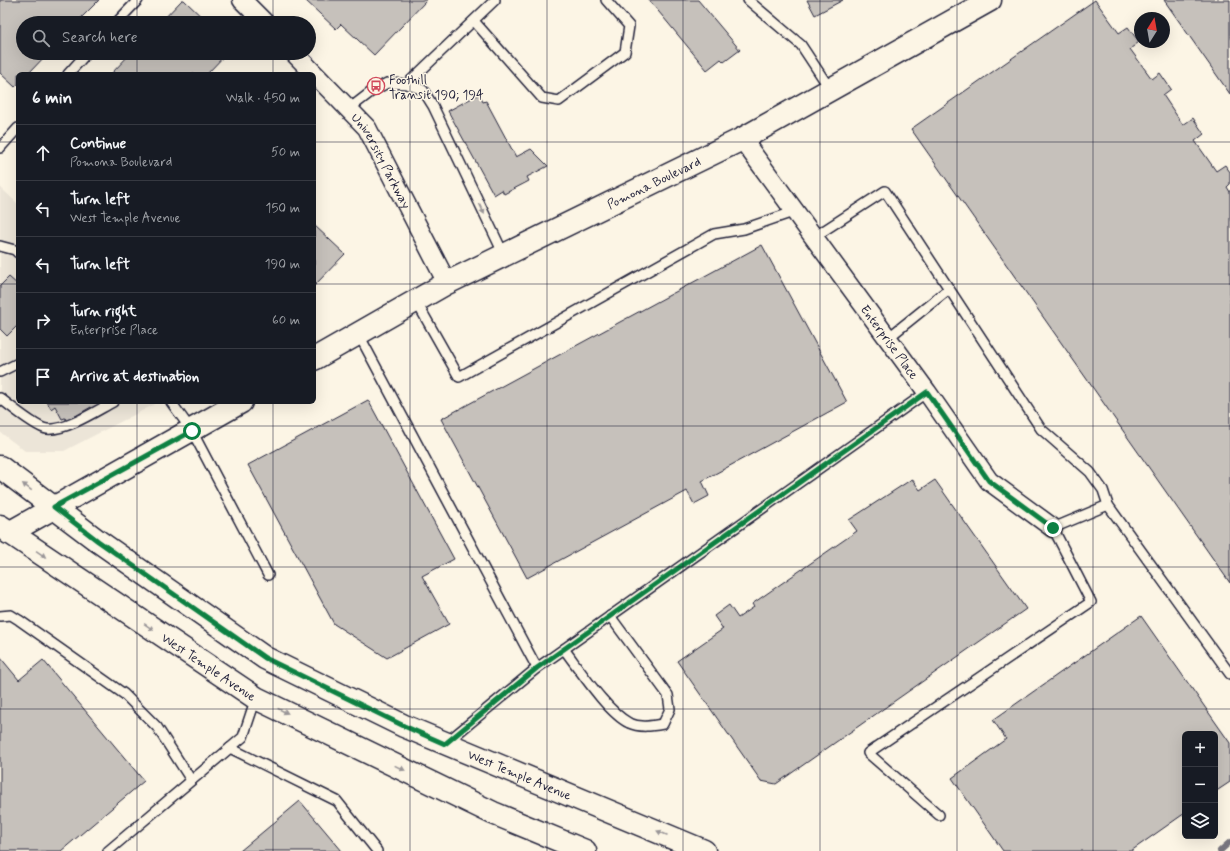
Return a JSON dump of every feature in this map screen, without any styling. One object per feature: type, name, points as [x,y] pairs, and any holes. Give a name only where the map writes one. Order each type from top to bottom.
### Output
[{"type":"main road","name":"Pomona Boulevard","points":[[316,357],[447,283],[742,139],[990,0]]},
{"type":"main road","points":[[3,532],[54,507],[192,431],[238,404]]},
{"type":"main road","name":"West Temple Avenue","points":[[0,467],[98,541],[265,658],[404,726],[699,850]]},
{"type":"main road","name":"West Temple Avenue","points":[[3,532],[256,698],[493,813],[585,851]]},
{"type":"street","points":[[242,0],[258,16]]},
{"type":"street","name":"University Parkway","points":[[301,60],[313,72]]},
{"type":"street","name":"University Parkway","points":[[316,75],[367,128],[447,283]]},
{"type":"street","name":"Enterprise Place","points":[[742,139],[888,338],[989,481],[1053,528]]},
{"type":"lane","points":[[123,16],[138,0]]},
{"type":"lane","points":[[408,84],[495,0]]},
{"type":"lane","points":[[474,21],[542,98],[560,101],[625,52],[629,26],[606,0]]},
{"type":"lane","points":[[748,0],[801,45],[830,89]]},
{"type":"lane","points":[[70,72],[81,60]]},
{"type":"lane","points":[[349,109],[371,92],[387,83],[408,84],[423,90],[434,106],[504,255]]},
{"type":"lane","points":[[0,148],[16,130]]},
{"type":"lane","points":[[814,237],[885,191],[1041,429],[1090,472],[1103,490],[1108,505],[1126,532],[1230,674]]},
{"type":"lane","points":[[416,301],[459,376],[714,234],[744,229],[796,211]]},
{"type":"lane","points":[[0,246],[16,251]]},
{"type":"lane","points":[[888,338],[949,289]]},
{"type":"lane","points":[[358,333],[537,668]]},
{"type":"lane","points":[[0,372],[16,364]]},
{"type":"lane","points":[[445,744],[537,668],[927,392]]},
{"type":"lane","points":[[0,398],[29,420],[46,429],[71,425],[109,404]]},
{"type":"lane","points":[[172,404],[192,431],[268,575]]},
{"type":"lane","points":[[939,816],[868,753],[1091,602],[1053,528],[1108,505]]},
{"type":"lane","points":[[0,616],[11,615],[19,620],[124,694],[157,727],[192,780]]},
{"type":"lane","points":[[564,649],[613,712],[630,724],[648,727],[663,724],[670,709],[668,695],[610,616]]},
{"type":"lane","points":[[108,851],[243,737],[256,698]]},
{"type":"lane","points":[[230,748],[337,801],[378,851]]},
{"type":"shaded area","points":[[0,187],[16,202],[16,404],[155,404],[64,451],[25,451],[0,432]]},
{"type":"building","points":[[0,0],[99,0],[83,16],[16,16],[16,60],[41,60],[30,72],[16,72],[15,87],[0,73]]},
{"type":"building","points":[[182,0],[184,0],[201,16],[167,16]]},
{"type":"building","points":[[305,0],[427,0],[374,55],[341,24],[336,29]]},
{"type":"building","points":[[649,0],[698,0],[740,50],[724,62],[721,59],[707,70]]},
{"type":"building","points":[[807,0],[843,0],[815,15]]},
{"type":"building","points":[[1095,0],[1119,33],[1128,27],[1134,35],[1134,46],[1130,49],[1152,79],[1160,73],[1171,89],[1163,95],[1183,125],[1193,118],[1204,134],[1195,141],[1216,171],[1225,165],[1230,172],[1230,184],[1227,187],[1230,192],[1230,583],[911,129]]},
{"type":"building","points":[[1164,0],[1230,0],[1230,94]]},
{"type":"building","points":[[124,60],[220,60],[209,72],[113,72]]},
{"type":"building","points":[[479,94],[483,102],[486,101],[516,157],[531,149],[548,166],[527,177],[529,181],[504,194],[502,190],[494,195],[448,111]]},
{"type":"building","points":[[316,227],[345,254],[316,284]]},
{"type":"building","points":[[762,245],[847,402],[702,481],[709,496],[694,504],[687,491],[527,578],[441,419]]},
{"type":"building","points":[[9,277],[16,283],[16,327],[7,336],[0,329],[0,286]]},
{"type":"building","points":[[368,400],[454,559],[422,576],[449,624],[387,658],[334,624],[248,465]]},
{"type":"building","points":[[48,404],[104,404],[93,410],[91,407],[67,421],[65,418],[62,419],[55,406],[51,409]]},
{"type":"building","points":[[912,479],[920,490],[935,480],[1026,609],[776,784],[761,781],[677,661],[723,629],[714,616],[729,605],[738,618],[754,607],[752,604],[857,531],[849,520]]},
{"type":"building","points":[[1141,616],[1230,743],[1230,782],[1218,790],[1218,731],[1182,731],[1182,815],[1131,851],[1003,851],[952,778],[1006,739],[993,720]]},
{"type":"building","points":[[0,657],[19,680],[43,660],[144,781],[61,851],[0,851]]},
{"type":"building","points":[[300,801],[342,851],[240,851]]},
{"type":"waterway","points":[[1220,851],[1230,842]]},
{"type":"place","name":"Foothill Transit 190; 194","points":[[376,86]]},
{"type":"route","points":[[192,431],[54,507],[98,541],[265,658],[404,726],[445,744],[537,668],[927,392],[989,481],[1053,528]]}]
